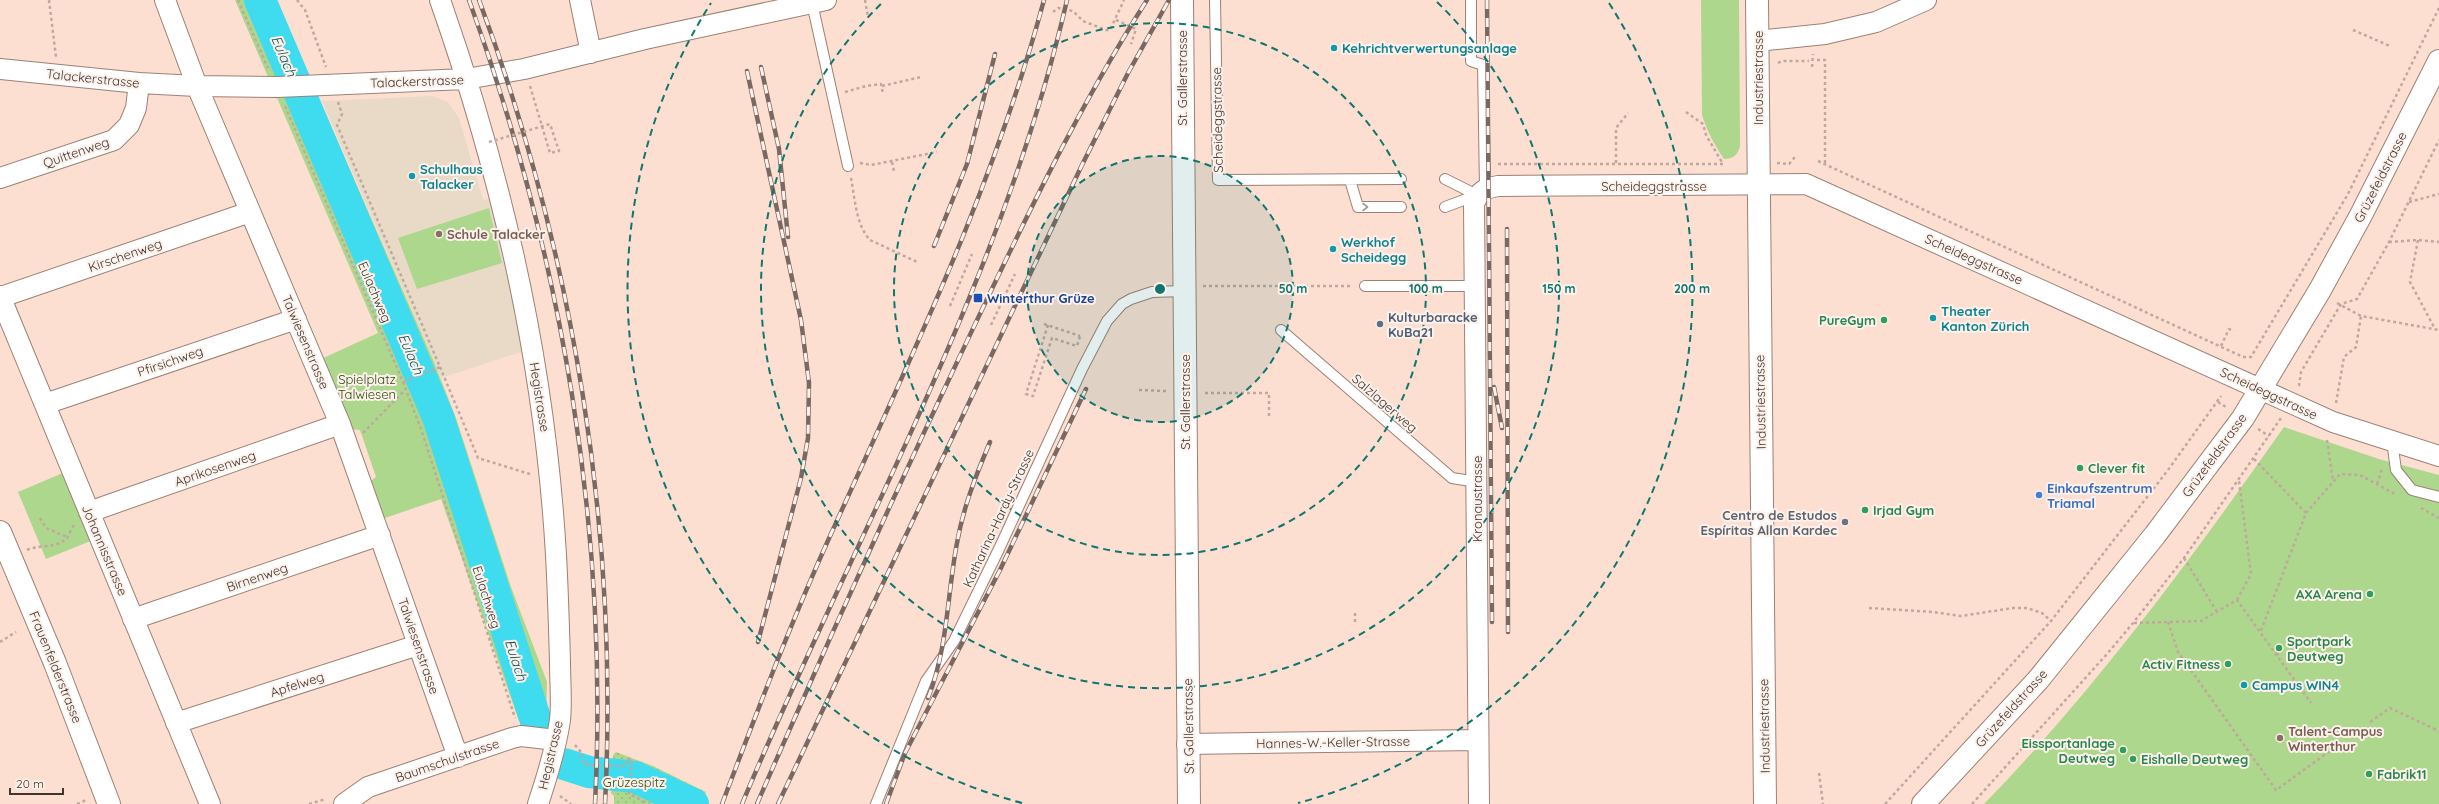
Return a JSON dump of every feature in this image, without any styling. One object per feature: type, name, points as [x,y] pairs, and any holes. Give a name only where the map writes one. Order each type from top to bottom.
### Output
[{"type":"main road","name":"St. Gallerstrasse","points":[[1182,0],[1191,288],[1177,392],[1189,804]]},
{"type":"main road","name":"Industriestrasse","points":[[1757,0],[1765,804]]},
{"type":"main road","name":"Grüzefeldstrasse","points":[[1923,804],[2038,680],[2155,535],[2242,418],[2320,290],[2361,215],[2439,61]]},
{"type":"main road","name":"Frauenfelderstrasse","points":[[0,532],[55,663],[109,804]]},
{"type":"street","name":"Talwiesenstrasse","points":[[165,0],[197,86],[343,432],[458,757]]},
{"type":"street","name":"Hegistrasse","points":[[440,0],[466,79],[518,272],[545,426],[552,480],[558,591],[560,705],[556,740],[538,804]]},
{"type":"street","points":[[580,0],[591,53]]},
{"type":"street","points":[[1757,41],[1825,34],[1876,22],[1926,0]]},
{"type":"street","name":"Talackerstrasse","points":[[0,68],[139,83],[197,86],[281,87],[466,79],[518,70],[819,1]]},
{"type":"street","name":"Quittenweg","points":[[0,178],[114,140],[129,125],[136,108],[139,83]]},
{"type":"street","name":"Scheideggstrasse","points":[[1482,185],[1806,184],[2333,422],[2439,456]]},
{"type":"street","name":"Kronaustrasse","points":[[1479,804],[1478,482],[1474,204],[1482,185]]},
{"type":"street","name":"Kirschenweg","points":[[0,296],[250,212]]},
{"type":"street","name":"Johannisstrasse","points":[[0,296],[210,804]]},
{"type":"street","name":"Pfirsichweg","points":[[45,404],[296,319]]},
{"type":"street","name":"Aprikosenweg","points":[[89,512],[343,432]]},
{"type":"street","name":"Birnenweg","points":[[133,619],[380,535]]},
{"type":"street","name":"Apfelweg","points":[[176,723],[418,645]]},
{"type":"street","name":"Baumschulstrasse","points":[[344,804],[368,787],[521,736],[556,740]]},
{"type":"street","name":"Hannes-W.-Keller-Strasse","points":[[1187,744],[1478,740]]},
{"type":"lane","name":"Scheideggstrasse","points":[[1215,0],[1218,180],[1401,179]]},
{"type":"lane","points":[[1445,179],[1482,185],[1483,65],[1471,61],[1471,0]]},
{"type":"lane","points":[[819,1],[833,96],[848,166]]},
{"type":"lane","points":[[1350,180],[1358,208],[1401,207]]},
{"type":"lane","name":"Scheideggstrasse","points":[[1445,207],[1482,185]]},
{"type":"lane","points":[[1366,286],[1475,286]]},
{"type":"lane","name":"Katharina-Hardy-Strasse","points":[[876,804],[926,681],[954,641],[999,549],[1082,369],[1107,321],[1118,308],[1131,299],[1152,292],[1191,288]]},
{"type":"lane","name":"Salzlagerweg","points":[[1281,330],[1452,478],[1478,482]]},
{"type":"lane","points":[[2392,441],[2396,470],[2412,490],[2439,497]]},
{"type":"path","points":[[49,0],[59,75]]},
{"type":"path","name":"Eulachweg","points":[[238,0],[281,87],[404,381],[405,390],[467,570],[521,736]]},
{"type":"path","points":[[297,0],[305,10],[342,114],[337,125],[438,368],[478,458],[552,480]]},
{"type":"path","points":[[865,0],[868,17]]},
{"type":"path","points":[[1053,12],[1058,8],[1073,11],[1083,21],[1106,30],[1110,30],[1116,20],[1124,0]]},
{"type":"path","points":[[1818,161],[2243,357],[2252,357],[2348,194],[2439,8]]},
{"type":"path","points":[[1116,20],[1136,29],[1131,44]]},
{"type":"path","points":[[2353,30],[2390,46]]},
{"type":"path","points":[[1817,60],[1825,60],[1825,163]]},
{"type":"path","points":[[833,96],[866,86],[881,84],[882,86],[921,77]]},
{"type":"path","points":[[489,142],[550,124],[559,151],[550,153],[528,80]]},
{"type":"path","points":[[882,86],[883,94]]},
{"type":"path","points":[[1616,163],[1616,128],[1628,112]]},
{"type":"path","points":[[1482,185],[1496,164],[1723,164],[1706,135],[1703,124],[1686,112]]},
{"type":"path","points":[[2303,390],[2299,386],[2301,372],[2341,304],[2357,300],[2389,242],[2439,140]]},
{"type":"path","points":[[917,262],[870,240],[866,235],[860,223],[848,166],[860,162],[871,165],[892,162],[937,152]]},
{"type":"path","points":[[892,162],[894,172]]},
{"type":"path","points":[[2408,202],[2439,194]]},
{"type":"path","points":[[2389,242],[2418,240],[2439,242]]},
{"type":"path","points":[[2418,240],[2410,282],[2437,330]]},
{"type":"path","points":[[950,306],[972,254]]},
{"type":"path","points":[[991,325],[1015,274]]},
{"type":"path","points":[[1191,288],[1366,286]]},
{"type":"path","points":[[2337,303],[2361,316],[2437,330]]},
{"type":"path","points":[[2335,409],[2344,357],[2356,347],[2361,316]]},
{"type":"path","points":[[1044,324],[1076,334]]},
{"type":"path","points":[[1048,325],[1026,394],[1033,396],[1052,338],[1077,346],[1080,336]]},
{"type":"path","points":[[2221,346],[2229,329],[2234,331]]},
{"type":"path","points":[[2308,350],[2312,353]]},
{"type":"path","points":[[404,381],[438,368]]},
{"type":"path","points":[[343,432],[366,432],[405,390]]},
{"type":"path","points":[[1139,390],[1270,393],[1269,417]]},
{"type":"path","points":[[1885,804],[2051,621],[2168,470],[2221,396]]},
{"type":"path","points":[[2218,402],[2226,407]]},
{"type":"path","points":[[1972,804],[2133,623],[2184,558],[2281,419]]},
{"type":"path","points":[[2254,426],[2269,436]]},
{"type":"path","points":[[2199,428],[2205,432]]},
{"type":"path","points":[[2327,436],[2333,481]]},
{"type":"path","points":[[2254,459],[2306,512]]},
{"type":"path","points":[[2168,470],[2174,474]]},
{"type":"path","points":[[2260,633],[2306,512],[2340,474],[2360,475],[2404,499]]},
{"type":"path","points":[[2133,623],[2201,621],[2237,600],[2251,574],[2238,481]]},
{"type":"path","points":[[2418,507],[2439,518]]},
{"type":"path","points":[[26,550],[36,546],[51,547],[67,537],[79,519],[89,512]]},
{"type":"path","points":[[40,518],[46,528],[67,537]]},
{"type":"path","points":[[2184,558],[2216,612]]},
{"type":"path","points":[[2237,600],[2311,703]]},
{"type":"path","points":[[1869,608],[1933,612],[1961,616],[2013,608],[2027,608],[2042,613],[2051,621]]},
{"type":"path","points":[[1355,612],[1355,622]]},
{"type":"path","points":[[2168,622],[2178,652],[2276,790],[2337,746]]},
{"type":"path","points":[[0,642],[16,632]]},
{"type":"path","points":[[2277,655],[2280,648]]},
{"type":"path","points":[[2370,722],[2390,708],[2439,731]]},
{"type":"path","points":[[556,740],[575,745],[581,752],[584,765],[626,766],[627,759],[632,760],[629,794],[649,804]]},
{"type":"path","points":[[1819,773],[1823,804]]},
{"type":"path","points":[[77,804],[86,800]]},
{"type":"shaded area","name":"Schule Talacker","points":[[432,96],[448,102],[459,118],[483,200],[491,199],[524,351],[441,378],[322,101]]},
{"type":"green space","name":"Spielplatz Talwiesen","points":[[235,0],[276,0],[434,362],[456,418],[511,587],[547,682],[546,717],[525,723],[519,721],[441,499],[382,519],[369,482],[376,477],[360,430],[350,429],[321,359],[378,333]]},
{"type":"green space","points":[[1701,0],[1739,0],[1740,146],[1735,156],[1727,159],[1724,159],[1714,143],[1702,115]]},
{"type":"green space","points":[[489,208],[502,263],[417,289],[398,238]]},
{"type":"green space","name":"Sportpark Deutweg","points":[[2284,427],[2379,459],[2439,475],[2439,804],[1984,804],[2065,715],[2142,622]]},
{"type":"green space","points":[[65,472],[93,540],[46,559],[18,492]]},
{"type":"green space","name":"Grüzespitz","points":[[616,752],[653,766],[706,792],[700,804],[614,804],[614,796],[611,793],[613,755]]},
{"type":"waterway","name":"Eulach","points":[[260,0],[438,417],[535,718]]},
{"type":"waterway","name":"Eulach","points":[[564,764],[589,772],[635,777],[693,804]]},
{"type":"railway","points":[[469,0],[502,97],[530,195],[553,295],[572,396],[586,497],[594,599],[597,702],[595,804]]},
{"type":"railway","points":[[479,0],[512,97],[541,195],[564,295],[583,396],[596,497],[605,599],[608,702],[605,804]]},
{"type":"railway","points":[[722,804],[798,609],[917,344],[974,210],[1023,71],[1044,0]]},
{"type":"railway","points":[[742,804],[785,705],[922,408],[965,309],[1004,208],[1039,105],[1067,0]]},
{"type":"railway","points":[[757,804],[881,525],[1047,176],[1095,87],[1147,0]]},
{"type":"railway","points":[[778,804],[1082,165],[1128,73],[1169,0]]},
{"type":"railway","points":[[1487,0],[1492,622]]},
{"type":"railway","points":[[934,246],[967,164],[995,54]]},
{"type":"railway","points":[[761,67],[779,149],[788,237]]},
{"type":"railway","points":[[747,71],[801,320],[809,383],[808,438],[801,478],[758,642]]},
{"type":"railway","points":[[1507,229],[1508,632]]},
{"type":"railway","points":[[1494,387],[1502,428]]},
{"type":"railway","points":[[886,804],[905,753],[1000,570],[1086,389]]},
{"type":"railway","points":[[928,698],[940,660],[954,563],[963,517],[970,492],[990,442]]},
{"type":"place","name":"Kehrichtverwertungsanlage","points":[[1334,48]]},
{"type":"place","name":"Schulhaus Talacker","points":[[412,176]]},
{"type":"place","name":"Schule Talacker","points":[[439,234]]},
{"type":"place","name":"Werkhof Scheidegg","points":[[1333,249]]},
{"type":"place","name":"Winterthur Grüze","points":[[978,298]]},
{"type":"place","name":"Theater Kanton Zürich","points":[[1933,318]]},
{"type":"place","name":"PureGym","points":[[1884,320]]},
{"type":"place","name":"Kulturbaracke KuBa21","points":[[1380,324]]},
{"type":"place","name":"Clever fit","points":[[2080,468]]},
{"type":"place","name":"Einkaufszentrum Triamal","points":[[2039,495]]},
{"type":"place","name":"Irjad Gym","points":[[1865,510]]},
{"type":"place","name":"Centro de Estudos Espíritas Allan Kardec","points":[[1845,522]]},
{"type":"place","name":"AXA Arena","points":[[2370,594]]},
{"type":"place","name":"Sportpark Deutweg","points":[[2279,648]]},
{"type":"place","name":"Activ Fitness","points":[[2228,664]]},
{"type":"place","name":"Campus WIN4","points":[[2244,685]]},
{"type":"place","name":"Talent-Campus Winterthur","points":[[2280,738]]},
{"type":"place","name":"Eissportanlage Deutweg","points":[[2123,750]]},
{"type":"place","name":"Eishalle Deutweg","points":[[2133,759]]},
{"type":"place","name":"Fabrik11","points":[[2369,774]]}]
